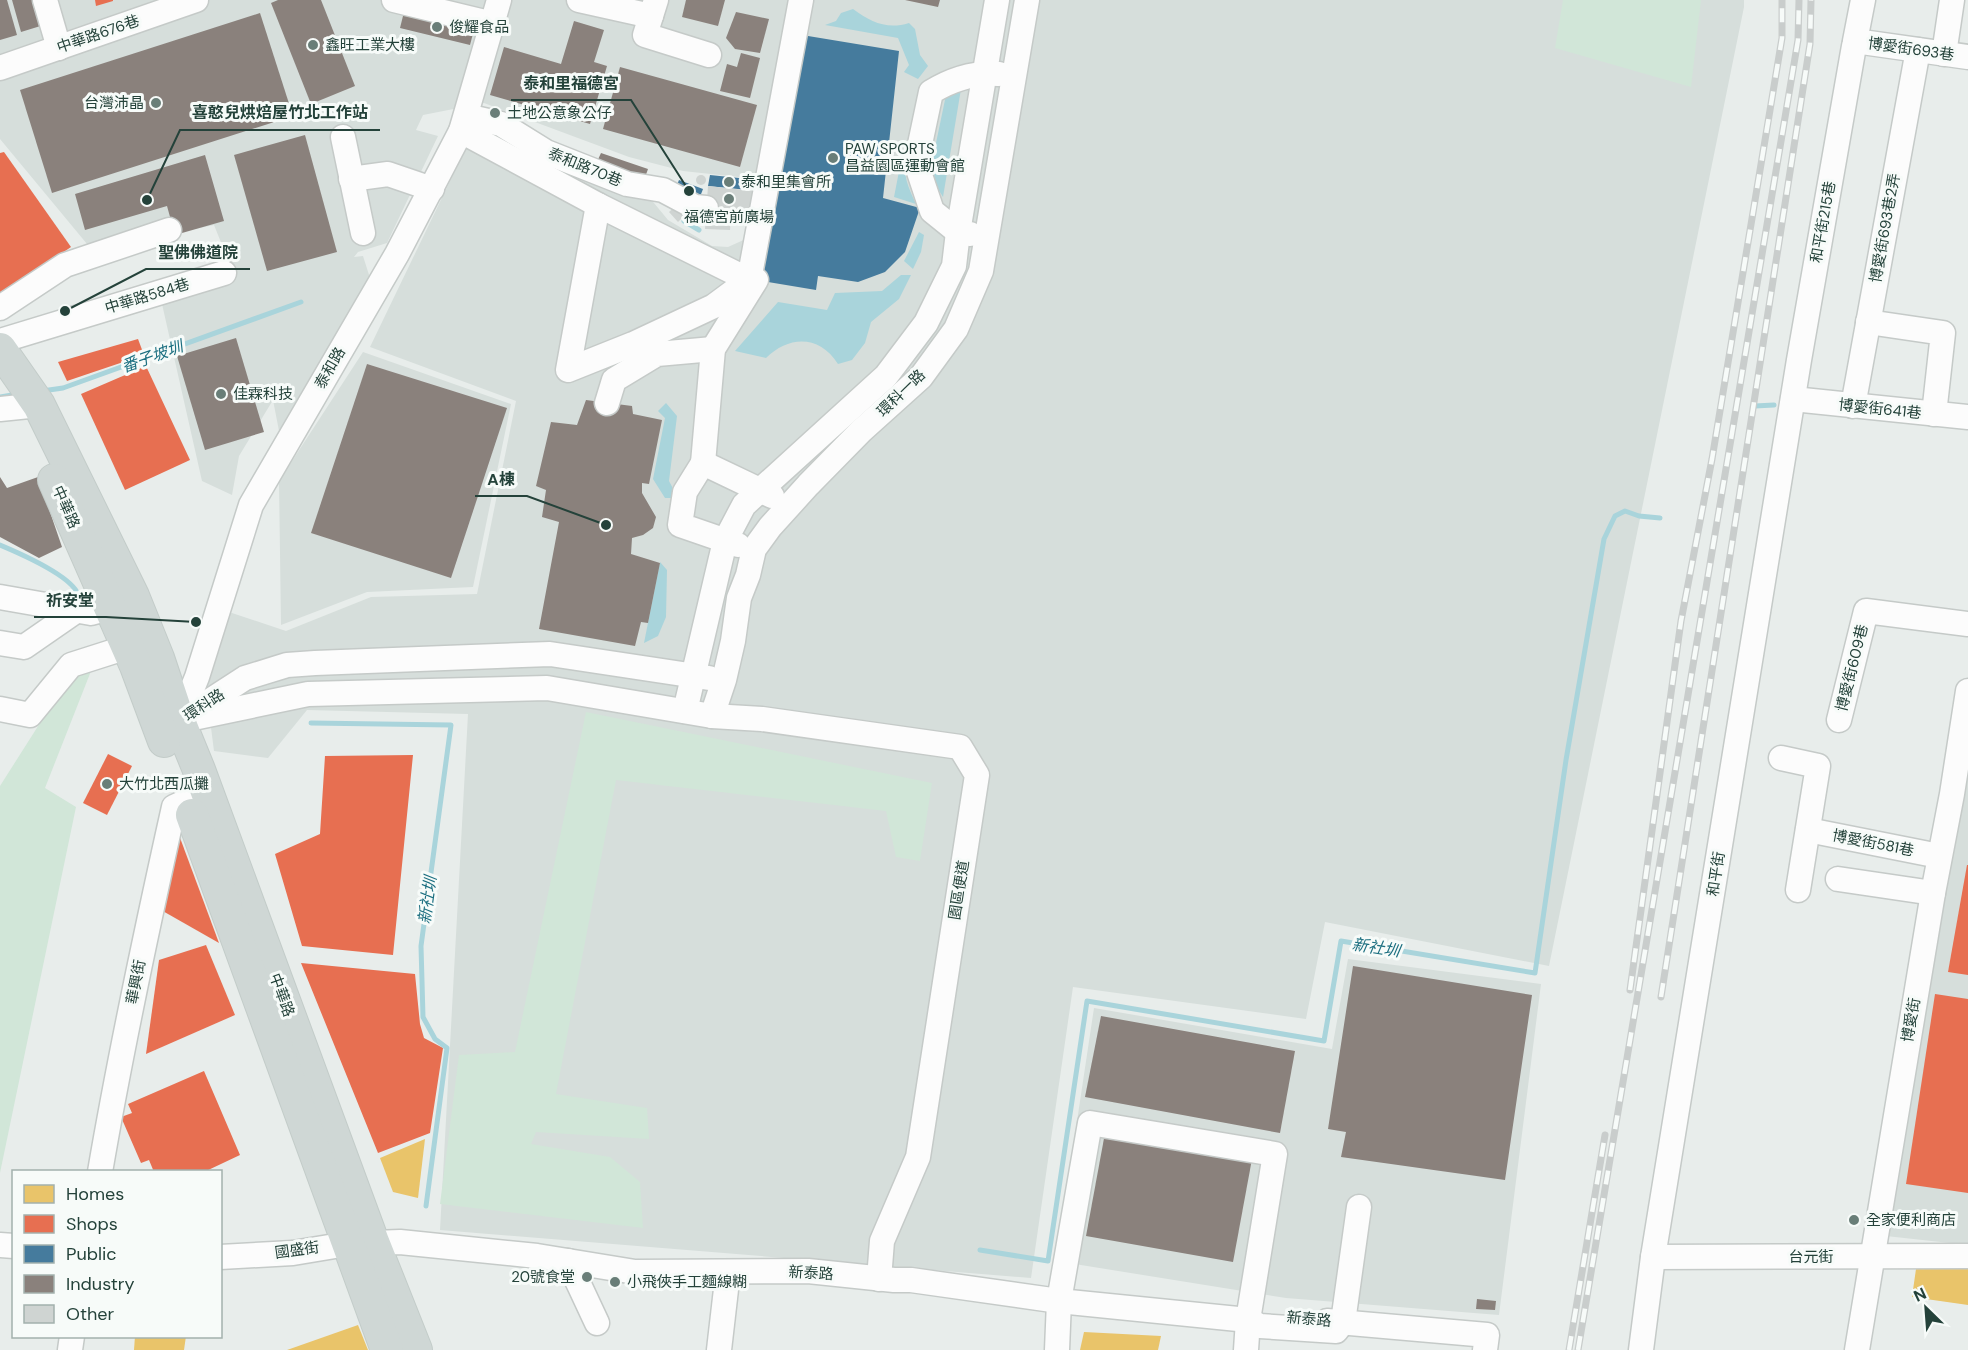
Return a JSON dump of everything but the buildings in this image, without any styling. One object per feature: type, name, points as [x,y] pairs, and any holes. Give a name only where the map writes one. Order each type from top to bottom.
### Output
[{"type":"main road","name":"中華路","points":[[12,387],[122,602],[139,643],[360,1243],[387,1350]]},
{"type":"main road","name":"中華路","points":[[169,725],[187,801],[360,1243],[416,1350]]},
{"type":"street","points":[[45,0],[59,48]]},
{"type":"street","name":"中華路676巷","points":[[0,68],[196,0]]},
{"type":"street","points":[[394,0],[493,24]]},
{"type":"street","name":"泰和路","points":[[169,725],[201,667],[251,505],[397,254],[464,124],[499,0]]},
{"type":"street","points":[[579,0],[653,8],[645,35],[709,55]]},
{"type":"street","points":[[754,549],[680,525],[685,492],[703,463],[713,350],[753,280],[801,0]]},
{"type":"street","name":"環科一路","points":[[685,711],[725,541],[744,505],[886,376],[926,323],[954,266],[997,0]]},
{"type":"street","name":"環科一路","points":[[712,716],[724,680],[733,641],[739,598],[748,575],[754,549],[770,527],[861,431],[921,377],[956,329],[981,271],[1027,0]]},
{"type":"street","name":"和平街215巷","points":[[1793,399],[1863,0]]},
{"type":"street","points":[[1944,54],[1952,0]]},
{"type":"street","name":"博愛街693巷","points":[[1854,43],[1968,57]]},
{"type":"street","name":"博愛街693巷2弄","points":[[1853,406],[1918,50]]},
{"type":"street","points":[[986,238],[958,232],[932,211],[916,163],[931,92],[959,78],[984,72],[1014,75]]},
{"type":"street","points":[[464,124],[598,205],[753,280]]},
{"type":"street","name":"泰和路70巷","points":[[464,124],[501,124],[546,152],[627,184],[663,190],[695,207],[706,208]]},
{"type":"street","points":[[343,137],[363,234]]},
{"type":"street","points":[[351,179],[388,174],[432,189]]},
{"type":"street","points":[[598,205],[568,370],[633,344],[714,306],[753,280]]},
{"type":"street","points":[[0,308],[65,265],[169,230]]},
{"type":"street","name":"中華路584巷","points":[[0,341],[224,273]]},
{"type":"street","points":[[1868,322],[1943,333],[1934,414]]},
{"type":"street","points":[[607,403],[614,380],[657,354],[713,350]]},
{"type":"street","name":"博愛街641巷","points":[[1793,399],[1968,417]]},
{"type":"street","name":"和平街","points":[[1641,1350],[1653,1257],[1793,399]]},
{"type":"street","points":[[703,463],[790,506]]},
{"type":"street","points":[[0,597],[91,613],[122,602]]},
{"type":"street","points":[[0,643],[24,647],[76,610]]},
{"type":"street","name":"博愛街609巷","points":[[1839,720],[1866,611],[1968,624]]},
{"type":"street","points":[[0,709],[30,715],[71,665],[139,643]]},
{"type":"street","name":"環科路","points":[[169,725],[244,678],[287,665],[550,654],[724,680]]},
{"type":"street","points":[[361,662],[362,692]]},
{"type":"street","name":"環科路","points":[[169,725],[308,694],[547,688],[712,716]]},
{"type":"street","name":"博愛街","points":[[1857,1350],[1939,856],[1960,796],[1968,691]]},
{"type":"street","name":"園區便道","points":[[712,716],[762,719],[960,747],[977,775],[918,1157],[882,1241],[879,1279]]},
{"type":"street","points":[[1781,759],[1818,766],[1798,890]]},
{"type":"street","name":"華興街","points":[[100,1170],[142,949],[174,807],[187,801]]},
{"type":"street","name":"博愛街581巷","points":[[1808,830],[1939,856]]},
{"type":"street","points":[[1838,879],[1933,893]]},
{"type":"street","points":[[1057,1350],[1059,1301],[1090,1123],[1275,1154],[1248,1320],[1246,1350]]},
{"type":"street","points":[[1343,1322],[1359,1207]]},
{"type":"street","name":"新泰路","points":[[360,1243],[400,1242],[537,1256],[635,1272],[808,1271],[911,1280],[1059,1301],[1248,1320],[1260,1315],[1487,1335],[1485,1350]]},
{"type":"street","name":"國盛街","points":[[222,1257],[293,1252],[360,1243]]},
{"type":"street","name":"台元街","points":[[1653,1257],[1968,1256]]},
{"type":"street","points":[[568,1261],[597,1323]]},
{"type":"street","points":[[719,1350],[728,1272]]},
{"type":"shaded area","points":[[0,0],[1744,0],[1549,966],[1325,922],[1306,1019],[1073,987],[1031,1278],[440,1230],[468,714],[307,710],[268,758],[214,751],[205,681],[226,611],[286,631],[371,597],[477,594],[516,401],[370,347],[478,123],[635,180],[668,220],[712,246],[728,247],[748,238],[766,180],[683,171],[629,157],[484,103],[423,115],[416,130],[438,136],[387,243],[358,252],[354,257],[363,256],[370,278],[280,436],[273,400],[239,456],[232,495],[202,481],[162,304],[235,277],[214,225],[92,250],[0,139]]},
{"type":"shaded area","points":[[363,352],[511,404],[473,587],[367,592],[281,625],[279,481]]},
{"type":"shaded area","points":[[1968,747],[1968,1245],[1886,1236]]},
{"type":"shaded area","points":[[1348,959],[1541,984],[1499,1315],[1286,1298],[1056,1261],[1094,1008],[1332,1049]]},
{"type":"green space","points":[[1563,0],[1701,0],[1691,87],[1555,48]]},
{"type":"green space","points":[[93,666],[45,788],[76,807],[0,1173],[0,786],[75,668]]},
{"type":"green space","points":[[586,712],[932,783],[920,861],[896,857],[886,811],[616,780],[556,1094],[647,1108],[649,1139],[536,1132],[531,1144],[610,1157],[640,1182],[643,1228],[440,1204],[459,1055],[515,1052]]},
{"type":"water","points":[[853,9],[879,24],[894,26],[909,23],[915,29],[920,55],[928,66],[918,79],[904,72],[909,65],[898,38],[825,25],[836,21],[841,13]]},
{"type":"water","points":[[961,89],[943,197],[933,181],[931,167],[946,95]]},
{"type":"water","points":[[902,156],[905,157],[907,181],[916,204],[894,197]]},
{"type":"water","points":[[919,232],[924,235],[921,252],[913,269],[904,261]]},
{"type":"water","points":[[901,275],[911,275],[899,299],[871,322],[865,343],[852,360],[838,364],[831,354],[822,348],[813,343],[804,342],[784,345],[766,358],[735,351],[778,302],[827,310],[835,293],[882,291]]},
{"type":"water","points":[[666,403],[677,416],[669,481],[678,498],[665,498],[653,479],[665,418],[658,411]]},
{"type":"water","points":[[660,562],[667,570],[666,617],[658,636],[644,643]]},
{"type":"waterway","name":"番子坡圳","points":[[684,221],[699,230]]},
{"type":"waterway","name":"番子坡圳","points":[[42,391],[63,388],[301,302]]},
{"type":"waterway","name":"番子坡圳","points":[[0,397],[18,394]]},
{"type":"waterway","name":"新社圳","points":[[1755,406],[1774,405]]},
{"type":"waterway","name":"新社圳","points":[[980,1250],[1048,1261],[1087,1001],[1324,1041],[1341,941],[1535,973],[1566,760],[1604,539],[1615,516],[1625,511],[1639,516],[1660,518]]},
{"type":"waterway","points":[[0,545],[57,574],[75,589],[79,597]]},
{"type":"waterway","name":"新社圳","points":[[311,723],[451,725],[421,946],[423,1017],[435,1039],[447,1048],[426,1206]]},
{"type":"railway","points":[[1630,990],[1681,621],[1712,459],[1782,38],[1782,0]]},
{"type":"railway","points":[[1578,1350],[1798,40],[1799,0]]},
{"type":"railway","points":[[1661,997],[1810,44],[1811,0]]},
{"type":"railway","points":[[1569,1350],[1605,1135]]},
{"type":"place","name":"俊耀食品","points":[[437,27]]},
{"type":"place","name":"鑫旺工業大樓","points":[[313,45]]},
{"type":"place","name":"台灣沛晶","points":[[156,103]]},
{"type":"place","name":"土地公意象公仔","points":[[495,113]]},
{"type":"place","name":"PAW SPORTS 昌益園區運動會館","points":[[833,158]]},
{"type":"place","name":"泰和里集會所","points":[[729,182]]},
{"type":"place","name":"泰和里福德宮","points":[[689,191]]},
{"type":"place","name":"福德宮前廣場","points":[[729,199]]},
{"type":"place","name":"喜憨兒烘焙屋竹北工作站","points":[[147,200]]},
{"type":"place","name":"聖佛佛道院","points":[[65,311]]},
{"type":"place","name":"佳霖科技","points":[[221,394]]},
{"type":"place","name":"A棟","points":[[606,525]]},
{"type":"place","name":"祈安堂","points":[[196,622]]},
{"type":"place","name":"大竹北西瓜攤","points":[[107,784]]},
{"type":"place","name":"全家便利商店","points":[[1854,1220]]},
{"type":"place","name":"20號食堂","points":[[587,1277]]},
{"type":"place","name":"小飛俠手工麵線糊","points":[[615,1282]]}]
